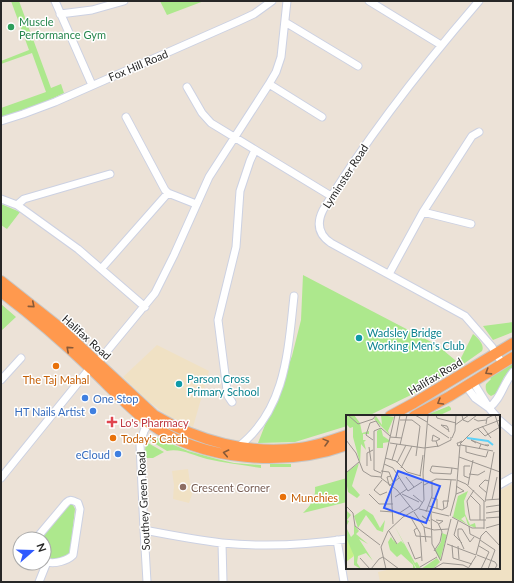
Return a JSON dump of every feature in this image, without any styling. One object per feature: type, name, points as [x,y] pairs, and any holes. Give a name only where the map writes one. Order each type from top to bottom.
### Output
[{"type":"highway","name":"Halifax Road","points":[[1,281],[54,323],[94,365],[168,434],[186,442],[229,454],[248,457],[280,458],[302,456],[346,445]]},
{"type":"highway","name":"Halifax Road","points":[[1,292],[94,365]]},
{"type":"highway","name":"Halifax Road","points":[[392,415],[513,343]]},
{"type":"highway","points":[[416,415],[513,357]]},
{"type":"highway","points":[[463,373],[470,377],[470,384]]},
{"type":"highway","name":"Halifax Road","points":[[152,419],[210,441],[259,450],[300,448],[328,442],[346,435]]},
{"type":"street","points":[[55,1],[92,85]]},
{"type":"street","points":[[60,14],[92,10],[124,1]]},
{"type":"street","name":"Fox Hill Road","points":[[1,121],[23,114],[243,20],[272,1]]},
{"type":"street","points":[[1,478],[94,365],[145,307],[164,278],[209,177],[269,84],[279,63],[287,1]]},
{"type":"street","points":[[369,1],[441,45]]},
{"type":"street","name":"Lyminster Road","points":[[479,1],[404,91],[331,196],[319,220],[320,231],[331,243],[465,316],[496,353],[502,363]]},
{"type":"street","points":[[285,22],[358,66]]},
{"type":"street","points":[[269,84],[322,117]]},
{"type":"street","points":[[186,87],[208,120],[331,196]]},
{"type":"street","points":[[126,117],[162,187],[168,193],[196,204]]},
{"type":"street","points":[[389,274],[423,212],[472,136],[479,132]]},
{"type":"street","points":[[232,402],[226,390],[218,320],[236,247],[240,191],[255,150]]},
{"type":"street","points":[[17,205],[24,199],[110,174]]},
{"type":"street","points":[[101,269],[168,193]]},
{"type":"street","points":[[1,199],[17,205],[78,249],[145,307]]},
{"type":"street","points":[[423,212],[471,224]]},
{"type":"street","points":[[238,447],[253,434],[268,414],[276,396],[287,355],[294,296]]},
{"type":"street","points":[[1,380],[21,358]]},
{"type":"street","points":[[489,408],[496,403],[513,372]]},
{"type":"street","points":[[470,384],[495,415]]},
{"type":"street","name":"Southey Green Road","points":[[147,582],[140,444],[152,419]]},
{"type":"street","points":[[501,422],[513,432]]},
{"type":"street","points":[[253,434],[255,444],[259,450]]},
{"type":"street","points":[[500,484],[513,477]]},
{"type":"street","points":[[43,531],[69,500],[78,503],[80,509],[73,555],[70,558],[55,563],[52,562]]},
{"type":"street","points":[[144,530],[222,542],[281,545],[346,539]]},
{"type":"street","points":[[337,540],[344,582]]},
{"type":"street","points":[[222,542],[223,582]]},
{"type":"street","points":[[39,582],[42,571]]},
{"type":"shaded area","points":[[157,345],[209,371],[193,427],[168,416],[148,401],[123,377]]},
{"type":"shaded area","name":"Crescent Corner","points":[[188,469],[190,483],[194,489],[189,503],[173,499],[174,485],[172,471]]},
{"type":"shaded area","points":[[513,484],[513,582],[380,582],[378,572],[391,569],[500,569],[500,490]]},
{"type":"green space","points":[[11,1],[19,1],[51,88],[61,84],[64,93],[34,107],[1,118],[1,108],[46,92],[32,53],[1,64],[1,61],[29,50]]},
{"type":"green space","points":[[160,1],[204,1],[167,15]]},
{"type":"green space","points":[[1,204],[20,212],[7,229],[1,225]]},
{"type":"green space","points":[[303,275],[437,345],[461,365],[461,358],[473,334],[482,344],[483,349],[462,365],[413,394],[370,415],[346,415],[346,426],[295,442],[258,443],[292,356],[301,320]]},
{"type":"green space","points":[[1,304],[16,317],[1,331]]},
{"type":"green space","points":[[513,322],[513,332],[493,340],[483,326]]},
{"type":"green space","points":[[513,363],[513,371],[504,377],[496,397],[495,394],[491,396],[489,395],[486,384],[491,379],[489,377]]},
{"type":"green space","points":[[449,406],[451,408],[451,410],[440,415],[426,415]]},
{"type":"green space","points":[[153,436],[188,451],[234,463],[261,465],[261,468],[207,459],[182,451],[167,451],[149,440]]},
{"type":"green space","points":[[148,443],[164,452],[153,458],[147,458],[145,455],[145,450],[146,444]]},
{"type":"green space","points":[[270,464],[291,464],[291,467],[270,467]]},
{"type":"green space","points":[[346,478],[346,502],[303,513],[312,502],[315,495],[315,487]]},
{"type":"green space","points":[[67,505],[73,505],[75,509],[70,552],[67,556],[54,561],[52,559],[52,531],[45,531]]},
{"type":"place","name":"Muscle Performance Gym","points":[[11,27]]},
{"type":"place","name":"Wadsley Bridge Working Men's Club","points":[[359,338]]},
{"type":"place","name":"The Taj Mahal","points":[[56,366]]},
{"type":"place","name":"Parson Cross Primary School","points":[[179,384]]},
{"type":"place","name":"One Stop","points":[[85,398]]},
{"type":"place","name":"HT Nails Artist","points":[[93,411]]},
{"type":"place","name":"Lo's Pharmacy","points":[[112,422]]},
{"type":"place","name":"Today's Catch","points":[[113,438]]},
{"type":"place","name":"eCloud","points":[[118,454]]},
{"type":"place","name":"Crescent Corner","points":[[183,487]]},
{"type":"place","name":"Munchies","points":[[283,497]]}]
